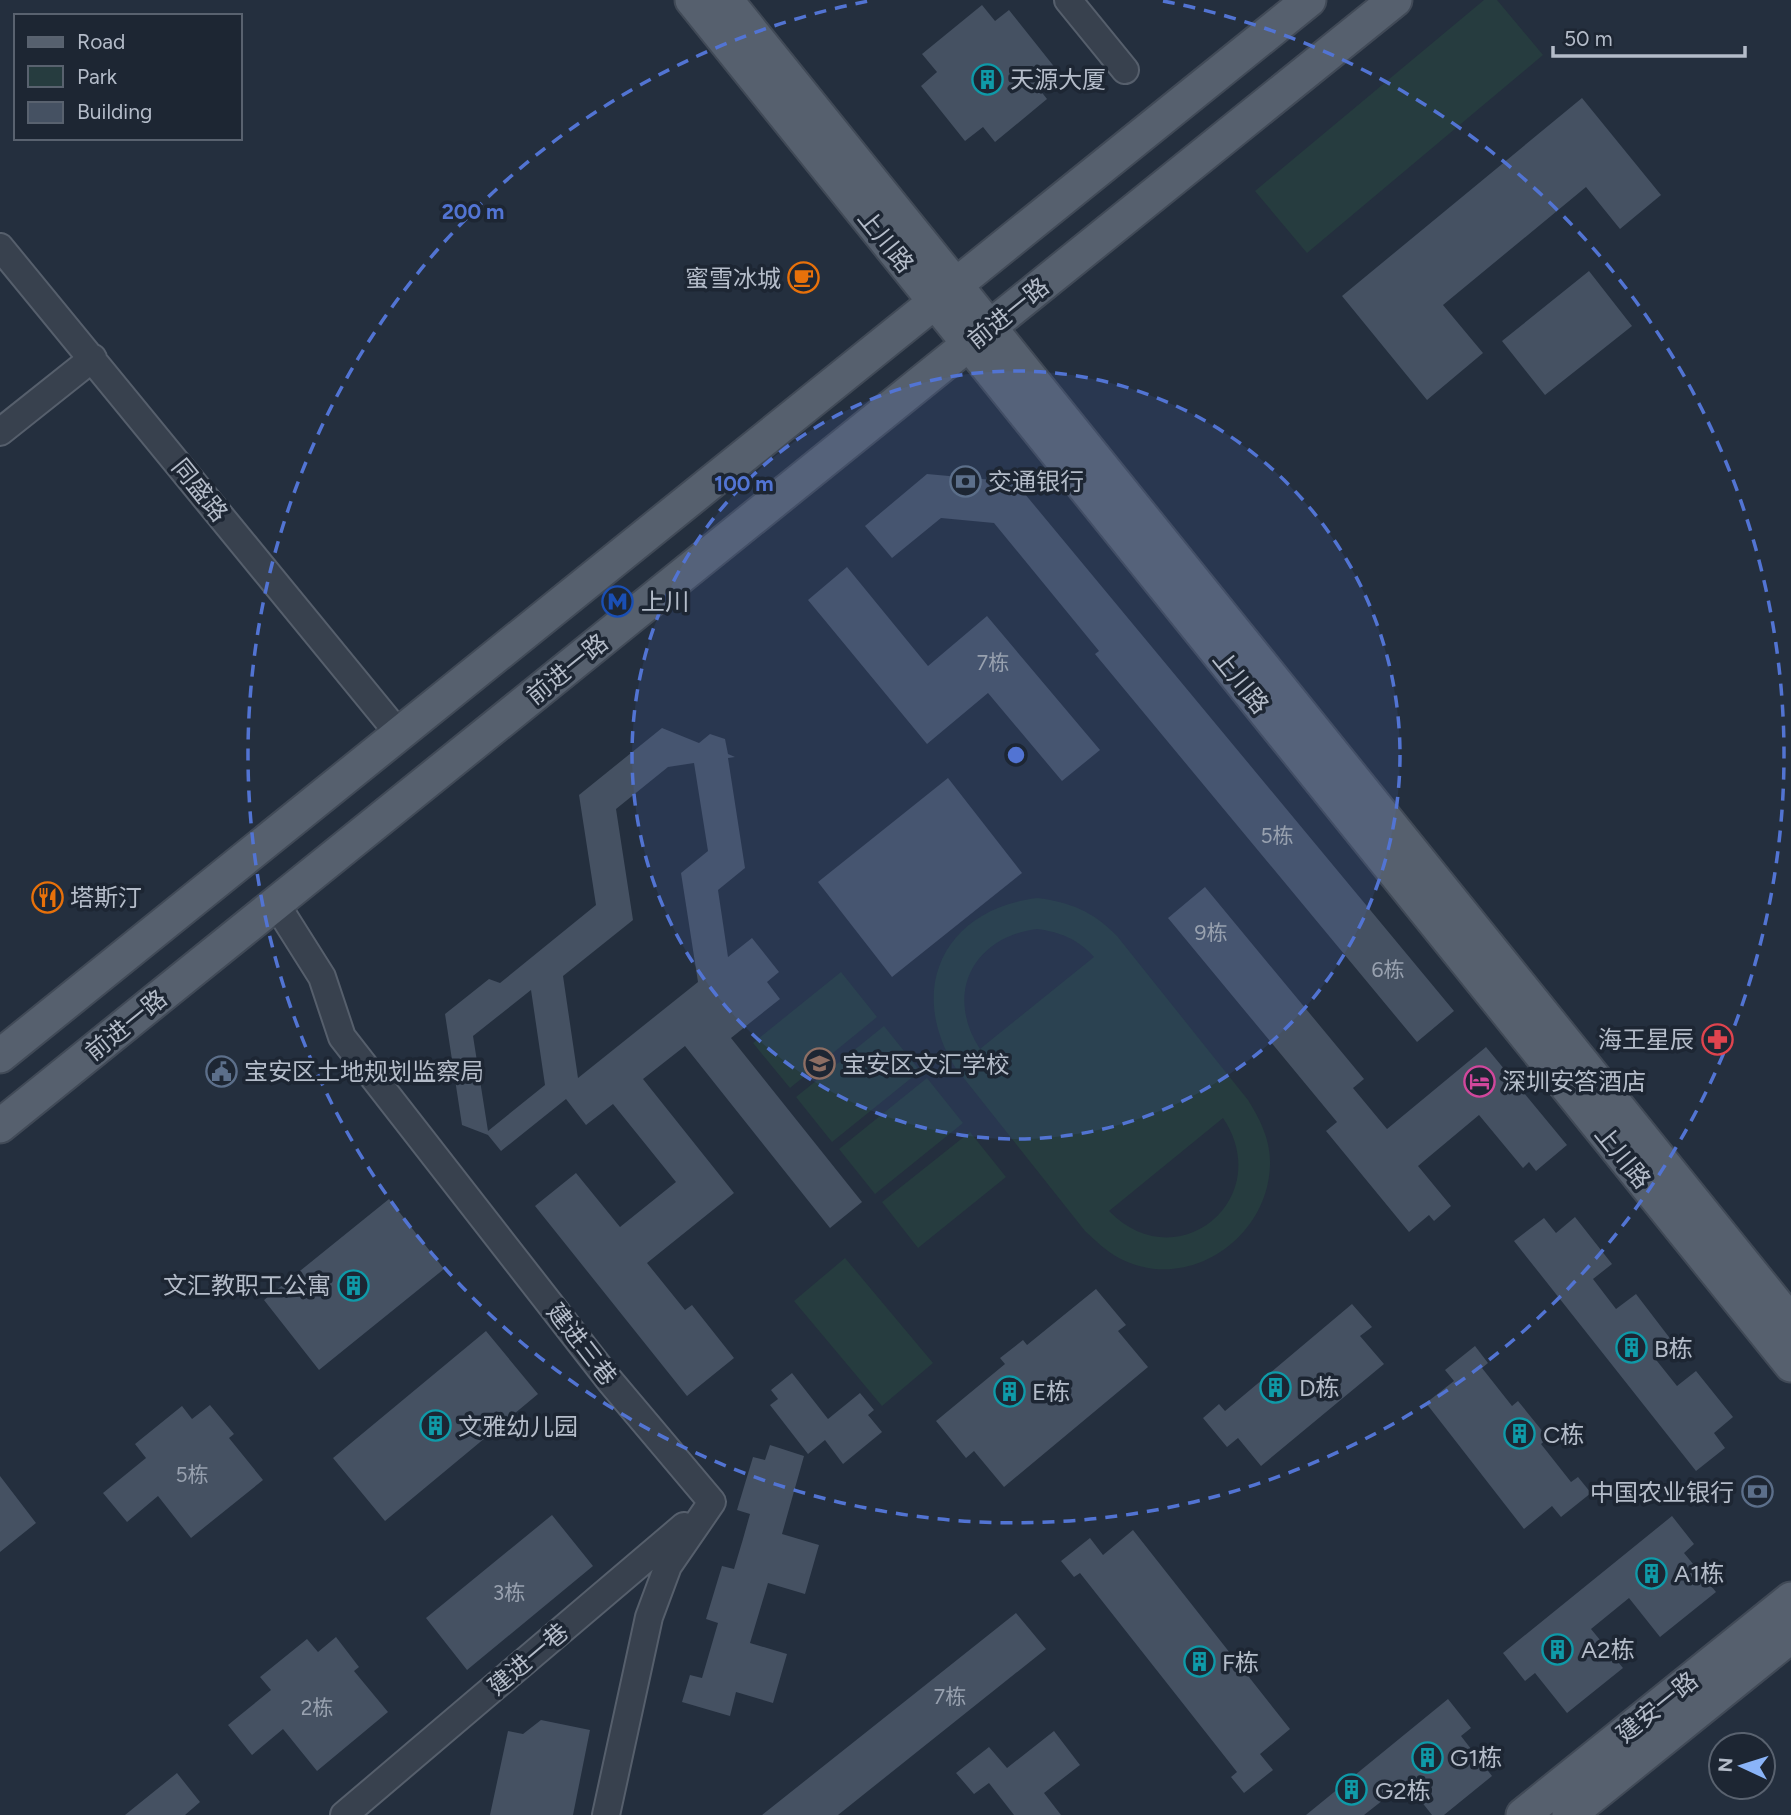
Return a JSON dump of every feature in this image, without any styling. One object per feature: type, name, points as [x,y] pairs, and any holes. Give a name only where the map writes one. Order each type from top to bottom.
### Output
[{"type":"main road","name":"上川路","points":[[692,0],[945,293]]},
{"type":"main road","name":"上川路","points":[[726,0],[945,293],[1791,1364]]},
{"type":"main road","points":[[0,1056],[1309,0]]},
{"type":"main road","name":"前进一路","points":[[0,1126],[1395,0]]},
{"type":"main road","name":"上川路","points":[[979,336],[1791,1322]]},
{"type":"main road","name":"建安一路","points":[[1523,1815],[1791,1599]]},
{"type":"main road","name":"建安一路","points":[[1569,1815],[1791,1636]]},
{"type":"street","points":[[1068,0],[1125,70]]},
{"type":"street","name":"同盛路","points":[[0,247],[399,734]]},
{"type":"street","points":[[0,432],[93,358]]},
{"type":"street","name":"建进三巷","points":[[276,904],[322,977],[342,1037],[610,1381],[712,1502]]},
{"type":"street","points":[[606,1815],[649,1617],[668,1566],[712,1502]]},
{"type":"street","name":"建进一巷","points":[[344,1815],[712,1502]]},
{"type":"green space","points":[[1484,0],[1497,0],[1543,55],[1307,253],[1255,191]]},
{"type":"green space","points":[[1037,898],[1071,905],[1099,920],[1117,936],[1248,1100],[1269,1147],[1270,1165],[1266,1192],[1255,1216],[1239,1236],[1219,1253],[1196,1264],[1171,1269],[1145,1267],[1110,1252],[1085,1231],[955,1067],[941,1038],[934,1009],[935,982],[943,957],[958,935],[978,918],[1005,905]],"holes":[[[1037,929],[1068,937],[1082,945],[1094,957],[980,1049],[969,1028],[965,1008],[965,989],[971,971],[981,956],[996,943],[1015,934]],[[1223,1118],[1236,1148],[1238,1177],[1229,1201],[1212,1221],[1189,1234],[1163,1237],[1136,1230],[1109,1211]]]},
{"type":"green space","points":[[841,972],[877,1017],[790,1088],[753,1043]]},
{"type":"green space","points":[[884,1026],[920,1071],[832,1142],[796,1097]]},
{"type":"green space","points":[[927,1078],[963,1123],[875,1194],[839,1149]]},
{"type":"green space","points":[[970,1132],[1006,1177],[918,1248],[882,1202]]},
{"type":"green space","points":[[845,1258],[933,1363],[882,1406],[794,1301]]},
{"type":"building","name":"天源大厦","points":[[982,5],[995,21],[1009,10],[1056,69],[1036,85],[1047,99],[995,142],[983,127],[965,141],[921,86],[937,72],[922,54]]},
{"type":"building","points":[[1582,98],[1661,195],[1620,229],[1586,187],[1443,305],[1483,353],[1427,400],[1342,296]]},
{"type":"building","points":[[1589,271],[1632,326],[1545,395],[1502,341]]},
{"type":"building","points":[[927,474],[1015,482],[1454,1011],[1417,1042],[1095,654],[1099,651],[994,523],[941,518],[892,558],[865,526]]},
{"type":"building","points":[[847,567],[928,666],[987,616],[1100,750],[1062,781],[988,693],[927,744],[808,600]]},
{"type":"building","points":[[662,728],[699,743],[710,734],[725,739],[728,754],[735,757],[728,758],[745,868],[718,890],[728,957],[752,938],[779,972],[767,982],[780,999],[731,1038],[862,1202],[830,1228],[685,1046],[643,1079],[734,1193],[647,1263],[685,1310],[692,1305],[734,1358],[687,1396],[535,1206],[576,1173],[620,1227],[676,1182],[613,1104],[586,1125],[566,1099],[501,1151],[488,1135],[462,1125],[445,1014],[489,979],[500,983],[596,905],[579,795]],"holes":[[[694,763],[708,851],[681,873],[698,982],[578,1078],[563,976],[633,920],[616,809],[668,767]],[[531,990],[545,1085],[488,1131],[473,1036]]]},
{"type":"building","points":[[948,778],[1022,873],[892,977],[818,882]]},
{"type":"building","points":[[1205,887],[1364,1079],[1353,1088],[1387,1129],[1486,1047],[1567,1145],[1536,1171],[1529,1162],[1523,1168],[1479,1115],[1418,1166],[1451,1206],[1434,1221],[1429,1215],[1409,1232],[1326,1131],[1337,1122],[1168,918]]},
{"type":"building","name":"文汇教职工公寓","points":[[389,1199],[444,1269],[319,1370],[264,1300]]},
{"type":"building","name":"B栋","points":[[1575,1217],[1612,1264],[1593,1279],[1616,1309],[1636,1294],[1672,1341],[1653,1356],[1677,1386],[1696,1371],[1733,1417],[1714,1433],[1725,1448],[1696,1471],[1514,1241],[1544,1218],[1556,1233]]},
{"type":"building","name":"E栋","points":[[1096,1289],[1126,1325],[1118,1331],[1148,1367],[1004,1487],[974,1451],[966,1458],[936,1421],[1005,1364],[1000,1358],[1023,1340],[1027,1345]]},
{"type":"building","name":"D栋","points":[[1352,1304],[1372,1327],[1360,1336],[1384,1364],[1261,1466],[1238,1438],[1227,1447],[1203,1418],[1219,1404],[1225,1411]]},
{"type":"building","name":"文雅幼儿园","points":[[486,1331],[538,1394],[385,1521],[333,1458]]},
{"type":"building","name":"C栋","points":[[1475,1346],[1488,1363],[1482,1368],[1512,1406],[1518,1401],[1548,1438],[1541,1444],[1571,1482],[1578,1477],[1591,1493],[1561,1517],[1552,1506],[1524,1529],[1426,1403],[1454,1381],[1445,1370]]},
{"type":"building","points":[[792,1373],[828,1419],[860,1393],[874,1410],[868,1415],[882,1432],[843,1464],[825,1440],[808,1454],[770,1405],[778,1399],[771,1390]]},
{"type":"building","points":[[210,1405],[234,1434],[229,1438],[263,1480],[191,1538],[158,1496],[127,1522],[103,1493],[146,1458],[135,1444],[182,1406],[192,1419]]},
{"type":"building","points":[[770,1445],[804,1456],[782,1534],[819,1545],[805,1594],[768,1583],[750,1643],[787,1654],[773,1703],[736,1692],[730,1716],[682,1702],[690,1675],[702,1678],[718,1623],[706,1619],[722,1566],[734,1569],[743,1539],[750,1514],[737,1510],[753,1457],[765,1460]]},
{"type":"building","points":[[0,1476],[36,1523],[0,1552]]},
{"type":"building","points":[[552,1515],[593,1566],[467,1670],[426,1618]]},
{"type":"building","points":[[1672,1516],[1694,1544],[1684,1553],[1716,1592],[1660,1637],[1629,1598],[1591,1629],[1623,1668],[1567,1713],[1535,1673],[1525,1681],[1503,1653]]},
{"type":"building","name":"F栋","points":[[1133,1530],[1290,1729],[1260,1754],[1273,1770],[1244,1793],[1231,1777],[1237,1772],[1080,1573],[1074,1577],[1061,1561],[1090,1538],[1103,1555]]},
{"type":"building","points":[[1016,1613],[1046,1649],[838,1815],[762,1815]]},
{"type":"building","points":[[336,1637],[359,1667],[354,1671],[388,1712],[317,1771],[283,1729],[252,1755],[228,1725],[271,1690],[260,1677],[307,1639],[318,1652]]},
{"type":"building","name":"G1栋","points":[[1448,1699],[1471,1728],[1461,1736],[1492,1776],[1444,1815],[1432,1815],[1406,1782],[1364,1815],[1306,1815]]},
{"type":"building","points":[[541,1720],[590,1730],[573,1815],[490,1815],[508,1731],[523,1734]]},
{"type":"building","points":[[1054,1731],[1080,1765],[1044,1793],[1061,1815],[1014,1815],[989,1783],[974,1794],[956,1773],[989,1747],[1007,1768]]},
{"type":"building","points":[[177,1773],[200,1802],[185,1815],[125,1815]]},
{"type":"place","name":"天源大厦","points":[[987,79]]},
{"type":"place","name":"蜜雪冰城","points":[[804,278]]},
{"type":"place","name":"交通银行","points":[[965,481]]},
{"type":"place","name":"上川","points":[[618,601]]},
{"type":"place","name":"塔斯汀","points":[[47,897]]},
{"type":"place","name":"海王星辰","points":[[1717,1039]]},
{"type":"place","name":"宝安区文汇学校","points":[[819,1064]]},
{"type":"place","name":"宝安区土地规划监察局","points":[[221,1071]]},
{"type":"place","name":"深圳安答酒店","points":[[1479,1081]]},
{"type":"place","name":"文汇教职工公寓","points":[[354,1285]]},
{"type":"place","name":"B栋","points":[[1631,1348]]},
{"type":"place","name":"D栋","points":[[1276,1387]]},
{"type":"place","name":"E栋","points":[[1009,1391]]},
{"type":"place","name":"文雅幼儿园","points":[[435,1426]]},
{"type":"place","name":"C栋","points":[[1520,1434]]},
{"type":"place","name":"中国农业银行","points":[[1757,1492]]},
{"type":"place","name":"A1栋","points":[[1651,1573]]},
{"type":"place","name":"A2栋","points":[[1558,1649]]},
{"type":"place","name":"F栋","points":[[1199,1662]]},
{"type":"place","name":"G1栋","points":[[1427,1757]]},
{"type":"place","name":"G2栋","points":[[1352,1790]]}]
